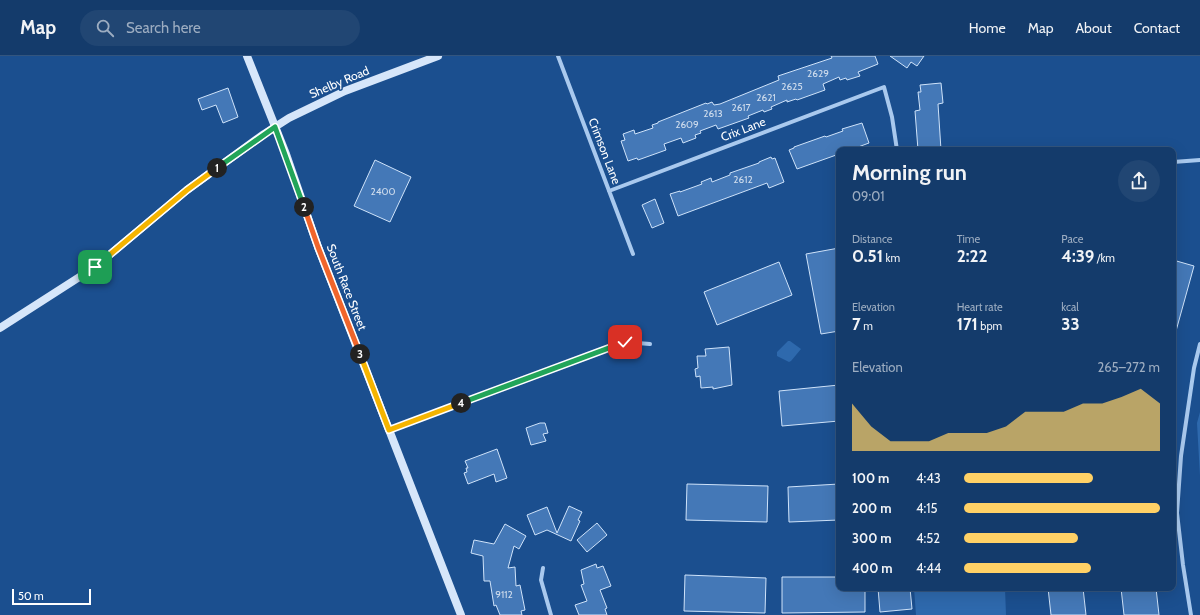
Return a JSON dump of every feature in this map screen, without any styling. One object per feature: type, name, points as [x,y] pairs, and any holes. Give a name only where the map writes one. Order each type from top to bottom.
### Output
[{"type":"main road","name":"South Race Street","points":[[247,56],[275,127],[318,247],[461,615]]},
{"type":"main road","name":"Shelby Road","points":[[0,328],[95,267],[187,190],[289,118],[345,91],[432,57]]},
{"type":"street","name":"Crimson Lane","points":[[558,56],[633,254]]},
{"type":"street","name":"Crix Lane","points":[[609,191],[884,87],[892,117],[897,147]]},
{"type":"street","points":[[1176,162],[1200,160]]},
{"type":"street","points":[[389,430],[625,342],[650,344]]},
{"type":"street","points":[[1191,615],[1183,565],[1178,513],[1181,456],[1194,368],[1200,344]]},
{"type":"street","points":[[543,568],[541,580],[551,615]]},
{"type":"shaded area","points":[[788,341],[801,349],[789,362],[777,356],[777,352]]},
{"type":"shaded area","points":[[1200,412],[1200,476],[1197,423]]},
{"type":"shaded area","points":[[914,591],[1005,591],[1006,615],[916,615]]},
{"type":"building","points":[[831,56],[875,56],[878,64],[858,72],[860,76],[847,80],[846,78],[840,80],[839,77],[823,84],[825,90],[797,100],[787,102],[787,100],[771,107],[772,109],[764,112],[763,110],[748,116],[749,118],[718,129],[716,125],[700,131],[701,133],[695,135],[696,138],[683,143],[681,138],[664,144],[666,150],[638,160],[637,158],[628,161],[621,141],[625,140],[623,134],[634,130],[635,134],[653,128],[652,125],[658,122],[706,103],[712,102],[714,105],[720,104],[779,80],[778,76],[832,58]]},
{"type":"building","points":[[890,56],[924,56],[917,66],[911,62],[907,68]]},
{"type":"building","points":[[941,83],[943,103],[938,104],[941,147],[918,147],[915,111],[920,110],[918,92],[921,92],[920,85]]},
{"type":"building","points":[[228,88],[238,117],[223,123],[216,105],[202,110],[198,99]]},
{"type":"building","points":[[862,123],[869,143],[858,147],[836,147],[836,155],[797,169],[789,150],[825,136],[826,137],[843,131],[842,129]]},
{"type":"building","points":[[771,157],[772,159],[775,158],[784,182],[769,188],[767,183],[678,216],[670,194],[702,184],[701,182],[711,178],[712,182],[730,175],[730,173],[759,163]]},
{"type":"building","points":[[375,160],[411,177],[390,222],[354,206]]},
{"type":"building","points":[[655,199],[664,223],[652,228],[642,205]]},
{"type":"building","points":[[836,249],[836,332],[821,334],[806,254]]},
{"type":"building","points":[[1176,261],[1194,266],[1176,331]]},
{"type":"building","points":[[779,262],[792,295],[717,325],[704,292]]},
{"type":"building","points":[[729,347],[732,385],[713,389],[713,387],[701,388],[700,376],[696,377],[695,369],[698,368],[697,356],[706,356],[705,349]]},
{"type":"building","points":[[836,385],[836,421],[782,426],[779,391]]},
{"type":"building","points":[[540,423],[545,423],[548,433],[543,434],[546,441],[531,445],[526,428]]},
{"type":"building","points":[[497,449],[507,478],[496,482],[494,474],[468,484],[464,473],[467,472],[466,468],[468,468],[465,461]]},
{"type":"building","points":[[687,484],[768,486],[767,522],[686,520]]},
{"type":"building","points":[[836,484],[836,520],[789,522],[788,487]]},
{"type":"building","points":[[569,506],[582,512],[578,520],[580,521],[571,541],[547,530],[535,535],[527,515],[547,507],[557,533]]},
{"type":"building","points":[[597,523],[607,535],[587,552],[577,540]]},
{"type":"building","points":[[505,524],[526,536],[519,549],[514,546],[508,568],[515,567],[516,586],[520,585],[525,610],[521,611],[522,615],[500,615],[496,605],[494,606],[490,581],[484,581],[483,556],[471,553],[474,540],[494,544]]},
{"type":"building","points":[[596,564],[597,568],[603,566],[611,586],[600,590],[607,608],[605,609],[607,615],[579,615],[575,605],[587,601],[581,585],[584,584],[581,570]]},
{"type":"building","points":[[685,575],[766,578],[765,613],[684,611]]},
{"type":"building","points":[[782,577],[836,577],[836,591],[865,591],[865,612],[782,613]]},
{"type":"building","points":[[878,591],[910,591],[912,609],[880,612]]},
{"type":"building","points":[[1048,591],[1083,591],[1086,615],[1051,615]]},
{"type":"building","points":[[1121,591],[1156,591],[1159,615],[1124,615]]},
{"type":"route","points":[[95,267],[187,190],[275,127],[286,154],[318,247],[389,430],[625,342]]}]
